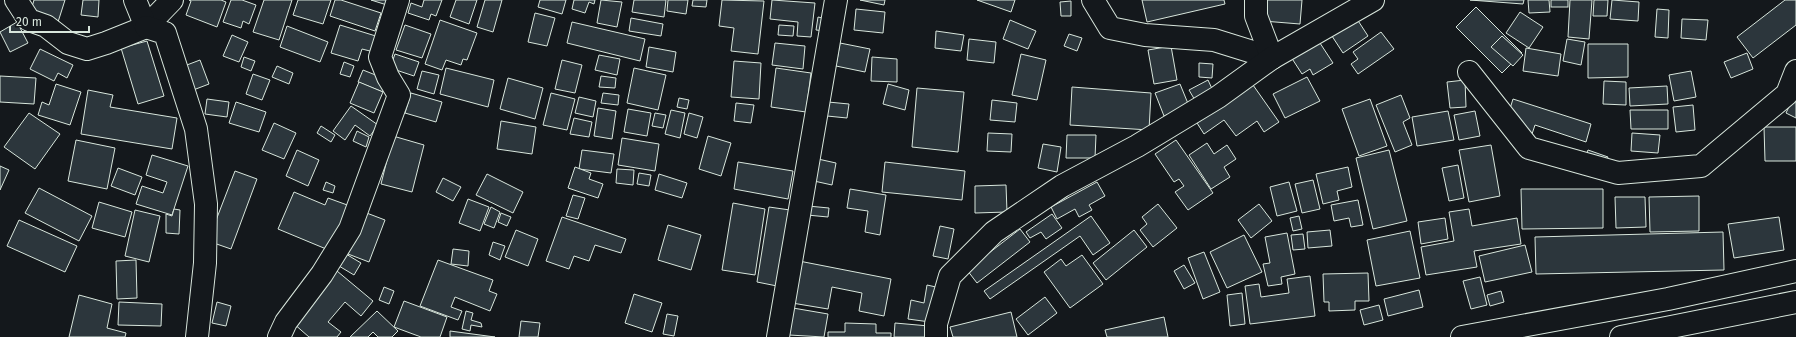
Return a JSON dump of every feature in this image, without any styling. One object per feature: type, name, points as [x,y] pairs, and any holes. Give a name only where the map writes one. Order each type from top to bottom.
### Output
[{"type":"street","points":[[16,0],[29,20],[46,26],[68,43],[87,49],[146,28],[172,0]]},
{"type":"street","points":[[135,0],[146,28]]},
{"type":"street","points":[[279,337],[286,322],[322,274],[350,229],[399,95],[388,77],[380,56],[398,0]]},
{"type":"street","points":[[778,337],[836,0]]},
{"type":"street","points":[[1093,0],[1110,28],[1145,34],[1214,40],[1272,58]]},
{"type":"street","points":[[1256,0],[1256,16],[1272,58]]},
{"type":"street","points":[[936,337],[936,324],[950,276],[994,232],[1062,186],[1137,146],[1218,97],[1272,58],[1373,0]]},
{"type":"street","points":[[146,28],[165,33],[196,129],[206,204],[206,263],[197,337]]},
{"type":"street","points":[[1469,72],[1529,148],[1618,173],[1701,166],[1787,94],[1796,71]]},
{"type":"street","points":[[1462,337],[1668,299],[1796,271]]},
{"type":"street","points":[[1621,337],[1796,302]]},
{"type":"building","points":[[34,0],[65,0],[58,22],[30,14]]},
{"type":"building","points":[[83,0],[99,0],[98,17],[81,15]]},
{"type":"building","points":[[189,0],[221,0],[226,2],[217,27],[186,15],[191,1]]},
{"type":"building","points":[[231,0],[242,0],[256,5],[249,24],[243,21],[241,28],[223,22]]},
{"type":"building","points":[[264,0],[292,0],[279,40],[253,32]]},
{"type":"building","points":[[298,0],[331,0],[323,24],[293,15]]},
{"type":"building","points":[[335,0],[341,0],[381,13],[375,31],[330,16]]},
{"type":"building","points":[[371,0],[388,0],[387,5]]},
{"type":"building","points":[[424,0],[442,0],[436,16],[431,14],[429,20],[408,13],[411,3],[422,7]]},
{"type":"building","points":[[456,0],[477,0],[469,24],[450,17]]},
{"type":"building","points":[[485,0],[502,0],[493,32],[477,27]]},
{"type":"building","points":[[540,0],[566,0],[562,14],[538,7]]},
{"type":"building","points":[[574,0],[595,0],[594,4],[589,2],[585,13],[572,9]]},
{"type":"building","points":[[601,0],[622,2],[617,27],[597,23]]},
{"type":"building","points":[[634,0],[666,0],[664,17],[632,12]]},
{"type":"building","points":[[668,0],[688,0],[686,14],[667,11]]},
{"type":"building","points":[[693,0],[707,0],[706,7],[692,6]]},
{"type":"building","points":[[722,0],[764,1],[758,54],[731,51],[734,28],[719,26]]},
{"type":"building","points":[[772,0],[815,3],[811,37],[797,36],[798,22],[770,19]]},
{"type":"building","points":[[860,0],[885,0],[884,5]]},
{"type":"building","points":[[977,0],[1015,0],[1011,12]]},
{"type":"building","points":[[1142,0],[1224,0],[1225,4],[1147,22]]},
{"type":"building","points":[[1265,0],[1302,0],[1300,24],[1263,21]]},
{"type":"building","points":[[1470,0],[1524,0],[1523,4]]},
{"type":"building","points":[[1528,0],[1549,0],[1550,12],[1529,13]]},
{"type":"building","points":[[1551,0],[1568,0],[1568,7],[1551,7]]},
{"type":"building","points":[[1570,0],[1592,0],[1589,39],[1568,37]]},
{"type":"building","points":[[1594,0],[1608,0],[1607,16],[1593,16]]},
{"type":"building","points":[[1612,0],[1639,2],[1638,21],[1610,19]]},
{"type":"building","points":[[1785,0],[1796,0],[1796,25],[1753,58],[1737,37]]},
{"type":"building","points":[[1071,1],[1071,16],[1061,16],[1060,2]]},
{"type":"building","points":[[1476,7],[1522,53],[1502,73],[1456,27]]},
{"type":"building","points":[[856,9],[885,12],[883,33],[854,30]]},
{"type":"building","points":[[1657,9],[1669,10],[1668,38],[1655,37]]},
{"type":"building","points":[[1520,12],[1543,27],[1529,48],[1506,33]]},
{"type":"building","points":[[535,13],[555,18],[547,46],[528,42]]},
{"type":"building","points":[[1355,16],[1368,36],[1343,53],[1330,33]]},
{"type":"building","points":[[818,17],[827,19],[825,31],[816,30]]},
{"type":"building","points":[[631,18],[663,24],[661,36],[629,31]]},
{"type":"building","points":[[1682,19],[1708,20],[1706,40],[1681,38]]},
{"type":"building","points":[[440,20],[477,33],[467,60],[463,59],[461,65],[446,60],[442,70],[425,64]]},
{"type":"building","points":[[1010,20],[1036,31],[1028,49],[1003,39]]},
{"type":"building","points":[[17,22],[28,43],[10,52],[0,32]]},
{"type":"building","points":[[572,22],[645,39],[640,61],[567,43]]},
{"type":"building","points":[[340,25],[379,37],[374,52],[362,49],[358,61],[331,53]]},
{"type":"building","points":[[405,25],[431,34],[422,58],[396,50]]},
{"type":"building","points":[[779,25],[794,26],[793,36],[778,35]]},
{"type":"building","points":[[287,26],[328,42],[320,62],[280,47]]},
{"type":"building","points":[[936,31],[964,35],[961,51],[935,48]]},
{"type":"building","points":[[1381,32],[1394,49],[1358,74],[1351,64],[1358,59],[1353,52]]},
{"type":"building","points":[[1069,34],[1082,38],[1077,51],[1064,46]]},
{"type":"building","points":[[232,35],[248,42],[239,62],[223,56]]},
{"type":"building","points":[[1502,36],[1523,55],[1513,66],[1491,47]]},
{"type":"building","points":[[969,39],[996,42],[994,63],[967,60]]},
{"type":"building","points":[[1567,39],[1585,42],[1581,65],[1563,61]]},
{"type":"building","points":[[1318,40],[1333,63],[1313,75],[1310,69],[1302,74],[1291,57]]},
{"type":"building","points":[[147,41],[164,96],[138,104],[121,48]]},
{"type":"building","points":[[775,43],[805,46],[803,69],[772,65]]},
{"type":"building","points":[[840,43],[870,49],[865,72],[836,66]]},
{"type":"building","points":[[1588,44],[1628,44],[1628,77],[1588,78]]},
{"type":"building","points":[[1171,46],[1177,80],[1154,84],[1148,50]]},
{"type":"building","points":[[649,47],[676,52],[673,72],[646,67]]},
{"type":"building","points":[[1526,48],[1561,54],[1558,76],[1523,71]]},
{"type":"building","points":[[40,49],[73,65],[67,78],[58,73],[54,81],[30,69]]},
{"type":"building","points":[[1747,53],[1753,69],[1731,78],[1724,62]]},
{"type":"building","points":[[395,54],[419,62],[414,76],[390,68]]},
{"type":"building","points":[[1021,54],[1046,60],[1037,100],[1012,95]]},
{"type":"building","points":[[599,55],[620,59],[617,75],[595,70]]},
{"type":"building","points":[[244,57],[255,61],[251,71],[241,67]]},
{"type":"building","points":[[872,57],[897,59],[897,82],[871,81]]},
{"type":"building","points":[[200,60],[209,84],[188,92],[179,68]]},
{"type":"building","points":[[562,60],[582,65],[575,93],[555,89]]},
{"type":"building","points":[[734,61],[761,63],[759,99],[731,97]]},
{"type":"building","points":[[344,62],[354,66],[350,77],[340,74]]},
{"type":"building","points":[[1199,63],[1213,64],[1212,78],[1199,77]]},
{"type":"building","points":[[277,66],[293,73],[289,84],[272,77]]},
{"type":"building","points":[[446,68],[494,80],[488,107],[440,94]]},
{"type":"building","points":[[634,68],[666,75],[658,110],[627,103]]},
{"type":"building","points":[[776,68],[811,73],[806,112],[771,107]]},
{"type":"building","points":[[363,70],[388,80],[383,92],[358,82]]},
{"type":"building","points":[[422,71],[439,75],[434,94],[417,89]]},
{"type":"building","points":[[1691,71],[1696,97],[1674,101],[1669,75]]},
{"type":"building","points":[[253,74],[270,80],[262,100],[246,94]]},
{"type":"building","points":[[0,76],[36,78],[34,104],[0,102]]},
{"type":"building","points":[[601,76],[616,78],[615,88],[599,87]]},
{"type":"building","points":[[1307,77],[1320,101],[1285,118],[1273,94]]},
{"type":"building","points":[[508,78],[543,88],[535,119],[500,109]]},
{"type":"building","points":[[1208,80],[1214,93],[1196,102],[1189,90]]},
{"type":"building","points":[[1465,80],[1466,107],[1450,108],[1447,82]]},
{"type":"building","points":[[1604,81],[1626,82],[1626,105],[1603,104]]},
{"type":"building","points":[[359,82],[383,92],[374,113],[350,103]]},
{"type":"building","points":[[56,84],[81,92],[70,125],[38,115],[42,102],[49,105]]},
{"type":"building","points":[[888,84],[909,90],[905,110],[883,104]]},
{"type":"building","points":[[1180,84],[1189,106],[1164,116],[1155,93]]},
{"type":"building","points":[[1253,85],[1279,122],[1264,132],[1257,121],[1236,136],[1224,120],[1204,134],[1197,123]]},
{"type":"building","points":[[1667,86],[1668,104],[1630,106],[1629,88]]},
{"type":"building","points":[[1072,87],[1151,93],[1149,130],[1070,125]]},
{"type":"building","points":[[917,88],[964,92],[958,152],[912,147]]},
{"type":"building","points":[[88,90],[113,95],[110,107],[177,118],[172,149],[81,134]]},
{"type":"building","points":[[1796,92],[1796,118],[1786,113]]},
{"type":"building","points":[[411,93],[442,102],[436,122],[405,113]]},
{"type":"building","points":[[551,93],[575,99],[567,130],[543,125]]},
{"type":"building","points":[[603,93],[619,95],[618,105],[601,103]]},
{"type":"building","points":[[1401,95],[1410,118],[1403,122],[1412,145],[1395,152],[1376,105]]},
{"type":"building","points":[[579,97],[596,101],[593,117],[575,113]]},
{"type":"building","points":[[679,98],[689,100],[687,109],[677,107]]},
{"type":"building","points":[[207,99],[229,102],[227,117],[205,114]]},
{"type":"building","points":[[1370,99],[1387,146],[1359,156],[1342,109]]},
{"type":"building","points":[[1513,99],[1591,124],[1586,142],[1535,125],[1531,137],[1504,128]]},
{"type":"building","points":[[992,100],[1017,103],[1015,122],[990,120]]},
{"type":"building","points":[[236,102],[266,112],[259,132],[229,123]]},
{"type":"building","points":[[828,102],[849,104],[847,118],[827,116]]},
{"type":"building","points":[[736,103],[754,105],[751,123],[734,121]]},
{"type":"building","points":[[1693,105],[1695,130],[1676,132],[1673,107]]},
{"type":"building","points":[[351,106],[378,125],[370,136],[355,125],[345,140],[333,131]]},
{"type":"building","points":[[598,108],[616,111],[612,139],[594,136]]},
{"type":"building","points":[[628,109],[651,113],[647,136],[624,132]]},
{"type":"building","points":[[671,110],[685,113],[680,138],[665,134]]},
{"type":"building","points":[[1630,110],[1668,110],[1668,129],[1631,129]]},
{"type":"building","points":[[1448,111],[1454,140],[1417,146],[1412,117]]},
{"type":"building","points":[[1475,111],[1480,136],[1459,140],[1454,115]]},
{"type":"building","points":[[29,113],[60,134],[35,169],[4,147]]},
{"type":"building","points":[[655,113],[666,115],[663,128],[652,126]]},
{"type":"building","points":[[689,113],[703,117],[697,138],[684,134]]},
{"type":"building","points":[[574,118],[592,122],[589,137],[570,134]]},
{"type":"building","points":[[501,121],[536,127],[532,154],[497,149]]},
{"type":"building","points":[[274,123],[296,133],[284,159],[262,150]]},
{"type":"building","points":[[321,126],[335,135],[331,142],[317,133]]},
{"type":"building","points":[[1764,127],[1796,127],[1796,161],[1765,161]]},
{"type":"building","points":[[357,131],[369,137],[366,147],[353,141]]},
{"type":"building","points":[[988,133],[1012,134],[1011,152],[987,151]]},
{"type":"building","points":[[1632,133],[1660,135],[1658,153],[1631,151]]},
{"type":"building","points":[[1067,135],[1096,135],[1095,158],[1066,158]]},
{"type":"building","points":[[393,136],[424,145],[412,192],[381,184]]},
{"type":"building","points":[[708,136],[731,143],[721,176],[699,169]]},
{"type":"building","points":[[622,138],[659,144],[655,171],[618,165]]},
{"type":"building","points":[[76,140],[115,148],[107,189],[68,181]]},
{"type":"building","points":[[1176,140],[1213,193],[1188,210],[1175,192],[1184,186],[1179,179],[1174,182],[1155,154]]},
{"type":"building","points":[[1207,143],[1214,154],[1227,145],[1236,159],[1224,167],[1230,177],[1211,189],[1189,155]]},
{"type":"building","points":[[1043,144],[1061,147],[1057,172],[1038,168]]},
{"type":"building","points":[[1491,145],[1500,196],[1469,202],[1459,150]]},
{"type":"building","points":[[297,150],[319,160],[308,186],[286,176]]},
{"type":"building","points":[[582,150],[614,154],[611,173],[579,169]]},
{"type":"building","points":[[1389,150],[1407,221],[1373,229],[1356,158]]},
{"type":"building","points":[[1588,150],[1608,157],[1602,172],[1582,165]]},
{"type":"building","points":[[152,155],[188,166],[172,215],[136,204],[142,186],[163,193],[167,182],[146,175]]},
{"type":"building","points":[[818,159],[836,163],[832,185],[814,181]]},
{"type":"building","points":[[738,162],[793,171],[788,199],[734,189]]},
{"type":"building","points":[[885,162],[965,171],[962,200],[882,192]]},
{"type":"building","points":[[1458,165],[1464,198],[1449,201],[1442,168]]},
{"type":"building","points":[[0,166],[9,170],[0,190]]},
{"type":"building","points":[[575,167],[591,173],[589,179],[603,184],[598,198],[568,188]]},
{"type":"building","points":[[1348,167],[1352,187],[1337,191],[1339,200],[1323,204],[1316,174]]},
{"type":"building","points":[[118,168],[142,177],[135,195],[111,186]]},
{"type":"building","points":[[617,169],[634,170],[633,185],[616,183]]},
{"type":"building","points":[[235,171],[257,179],[231,249],[208,241]]},
{"type":"building","points":[[639,173],[651,175],[649,186],[637,184]]},
{"type":"building","points":[[487,174],[523,192],[513,213],[476,195]]},
{"type":"building","points":[[659,174],[687,183],[682,198],[655,190]]},
{"type":"building","points":[[443,178],[461,187],[453,201],[436,192]]},
{"type":"building","points":[[1313,180],[1320,209],[1302,213],[1295,184]]},
{"type":"building","points":[[326,182],[335,186],[333,193],[323,190]]},
{"type":"building","points":[[1097,182],[1105,196],[1089,205],[1092,210],[1079,217],[1075,209],[1057,219],[1051,207]]},
{"type":"building","points":[[1289,182],[1297,211],[1277,216],[1270,187]]},
{"type":"building","points":[[1006,185],[1007,212],[975,213],[975,186]]},
{"type":"building","points":[[39,188],[92,216],[79,241],[25,213]]},
{"type":"building","points":[[850,189],[886,195],[880,235],[865,232],[868,211],[847,208]]},
{"type":"building","points":[[1521,189],[1603,189],[1603,228],[1522,229]]},
{"type":"building","points":[[294,192],[325,205],[328,198],[350,206],[331,251],[278,229]]},
{"type":"building","points":[[573,195],[585,198],[578,219],[566,216]]},
{"type":"building","points":[[1699,196],[1699,231],[1650,232],[1649,197]]},
{"type":"building","points":[[1615,197],[1645,197],[1646,227],[1616,228]]},
{"type":"building","points":[[468,199],[489,207],[480,231],[459,223]]},
{"type":"building","points":[[1358,200],[1363,225],[1351,227],[1349,218],[1334,221],[1331,205]]},
{"type":"building","points":[[99,202],[132,212],[125,237],[92,228]]},
{"type":"building","points":[[733,203],[765,209],[755,275],[722,270]]},
{"type":"building","points":[[1158,204],[1177,228],[1153,247],[1140,230],[1147,224],[1142,217]]},
{"type":"building","points":[[1259,204],[1272,221],[1251,238],[1238,220]]},
{"type":"building","points":[[808,206],[829,208],[828,217],[807,215]]},
{"type":"building","points":[[491,207],[500,212],[494,228],[484,224]]},
{"type":"building","points":[[769,207],[790,210],[777,286],[757,282]]},
{"type":"building","points":[[174,209],[180,210],[179,234],[166,233],[166,214],[172,216]]},
{"type":"building","points":[[1469,209],[1472,226],[1517,218],[1521,244],[1474,251],[1477,267],[1426,275],[1421,247],[1454,241],[1449,212]]},
{"type":"building","points":[[135,210],[160,216],[149,262],[125,256]]},
{"type":"building","points":[[364,212],[385,220],[369,262],[348,254]]},
{"type":"building","points":[[501,213],[511,217],[507,226],[498,222]]},
{"type":"building","points":[[1052,214],[1062,228],[1046,239],[1041,232],[1030,238],[1026,232]]},
{"type":"building","points":[[1091,216],[1110,243],[1093,255],[1080,236],[990,299],[984,291]]},
{"type":"building","points":[[1299,216],[1302,229],[1293,231],[1290,218]]},
{"type":"building","points":[[562,217],[626,239],[621,253],[595,245],[589,261],[574,256],[569,269],[546,261]]},
{"type":"building","points":[[1779,217],[1784,250],[1734,258],[1728,224]]},
{"type":"building","points":[[1445,218],[1448,239],[1421,244],[1418,222]]},
{"type":"building","points":[[19,220],[77,246],[65,272],[7,246]]},
{"type":"building","points":[[668,225],[701,235],[691,270],[658,260]]},
{"type":"building","points":[[940,226],[954,229],[948,259],[933,256]]},
{"type":"building","points":[[1020,229],[1030,242],[977,283],[967,270]]},
{"type":"building","points":[[516,230],[538,239],[528,266],[505,257]]},
{"type":"building","points":[[1134,230],[1147,247],[1106,280],[1093,263]]},
{"type":"building","points":[[1330,230],[1332,246],[1308,248],[1307,232]]},
{"type":"building","points":[[1410,231],[1420,278],[1376,286],[1367,240]]},
{"type":"building","points":[[1723,232],[1724,270],[1536,274],[1535,237]]},
{"type":"building","points":[[1287,233],[1295,274],[1281,277],[1282,284],[1268,286],[1263,264],[1270,263],[1265,237]]},
{"type":"building","points":[[1303,234],[1305,249],[1293,250],[1291,235]]},
{"type":"building","points":[[1244,235],[1262,272],[1227,288],[1210,252]]},
{"type":"building","points":[[493,242],[505,246],[500,260],[489,255]]},
{"type":"building","points":[[1525,245],[1532,272],[1485,282],[1479,256]]},
{"type":"building","points":[[453,249],[469,251],[468,266],[451,264]]},
{"type":"building","points":[[1204,252],[1220,292],[1203,299],[1188,258]]},
{"type":"building","points":[[346,254],[361,263],[354,275],[339,266]]},
{"type":"building","points":[[1082,255],[1103,284],[1070,308],[1044,272],[1061,259],[1066,266]]},
{"type":"building","points":[[136,260],[137,298],[117,299],[116,261]]},
{"type":"building","points":[[438,260],[493,280],[489,291],[497,294],[490,311],[455,297],[451,307],[462,311],[458,320],[420,306]]},
{"type":"building","points":[[799,261],[891,279],[884,316],[859,311],[862,293],[832,287],[828,309],[792,303]]},
{"type":"building","points":[[1184,265],[1195,283],[1184,289],[1174,271]]},
{"type":"building","points":[[337,271],[373,301],[361,316],[345,302],[328,322],[341,332],[337,337],[309,337],[293,323]]},
{"type":"building","points":[[1368,273],[1369,301],[1355,301],[1355,310],[1329,311],[1329,302],[1324,302],[1323,274]]},
{"type":"building","points":[[1310,276],[1315,316],[1250,324],[1245,286],[1259,284],[1261,297],[1289,293],[1287,279]]},
{"type":"building","points":[[1480,277],[1487,305],[1471,309],[1463,281]]},
{"type":"building","points":[[927,285],[936,287],[930,322],[908,319],[911,300],[924,303]]},
{"type":"building","points":[[384,287],[394,291],[389,304],[379,300]]},
{"type":"building","points":[[1419,290],[1423,307],[1388,316],[1384,299]]},
{"type":"building","points":[[1501,291],[1504,302],[1490,306],[1487,295]]},
{"type":"building","points":[[1242,293],[1245,324],[1230,326],[1227,295]]},
{"type":"building","points":[[634,294],[662,303],[652,332],[625,323]]},
{"type":"building","points":[[79,295],[112,304],[107,328],[126,333],[125,337],[69,337]]},
{"type":"building","points":[[1045,297],[1057,313],[1028,335],[1016,319]]},
{"type":"building","points":[[404,301],[447,317],[440,337],[421,337],[394,327]]},
{"type":"building","points":[[119,302],[162,304],[161,326],[118,325]]},
{"type":"building","points":[[217,302],[231,306],[226,326],[212,323]]},
{"type":"building","points":[[1379,305],[1383,320],[1364,325],[1360,310]]},
{"type":"building","points":[[793,308],[828,314],[824,337],[789,335]]},
{"type":"building","points":[[377,311],[398,331],[392,337],[378,337],[373,332],[368,337],[350,337]]},
{"type":"building","points":[[466,311],[473,313],[471,320],[481,323],[482,327],[471,325],[470,331],[462,329]]},
{"type":"building","points":[[1011,312],[1017,337],[953,337],[950,327]]},
{"type":"building","points":[[667,314],[678,316],[674,336],[663,334]]},
{"type":"building","points":[[1164,317],[1168,337],[1107,337],[1105,330]]},
{"type":"building","points":[[521,321],[540,323],[538,337],[519,337]]},
{"type":"building","points":[[845,323],[876,324],[876,333],[891,333],[891,337],[828,337],[828,332],[845,332]]},
{"type":"building","points":[[895,323],[929,326],[928,337],[894,337]]},
{"type":"building","points":[[450,331],[495,337],[450,337]]}]
